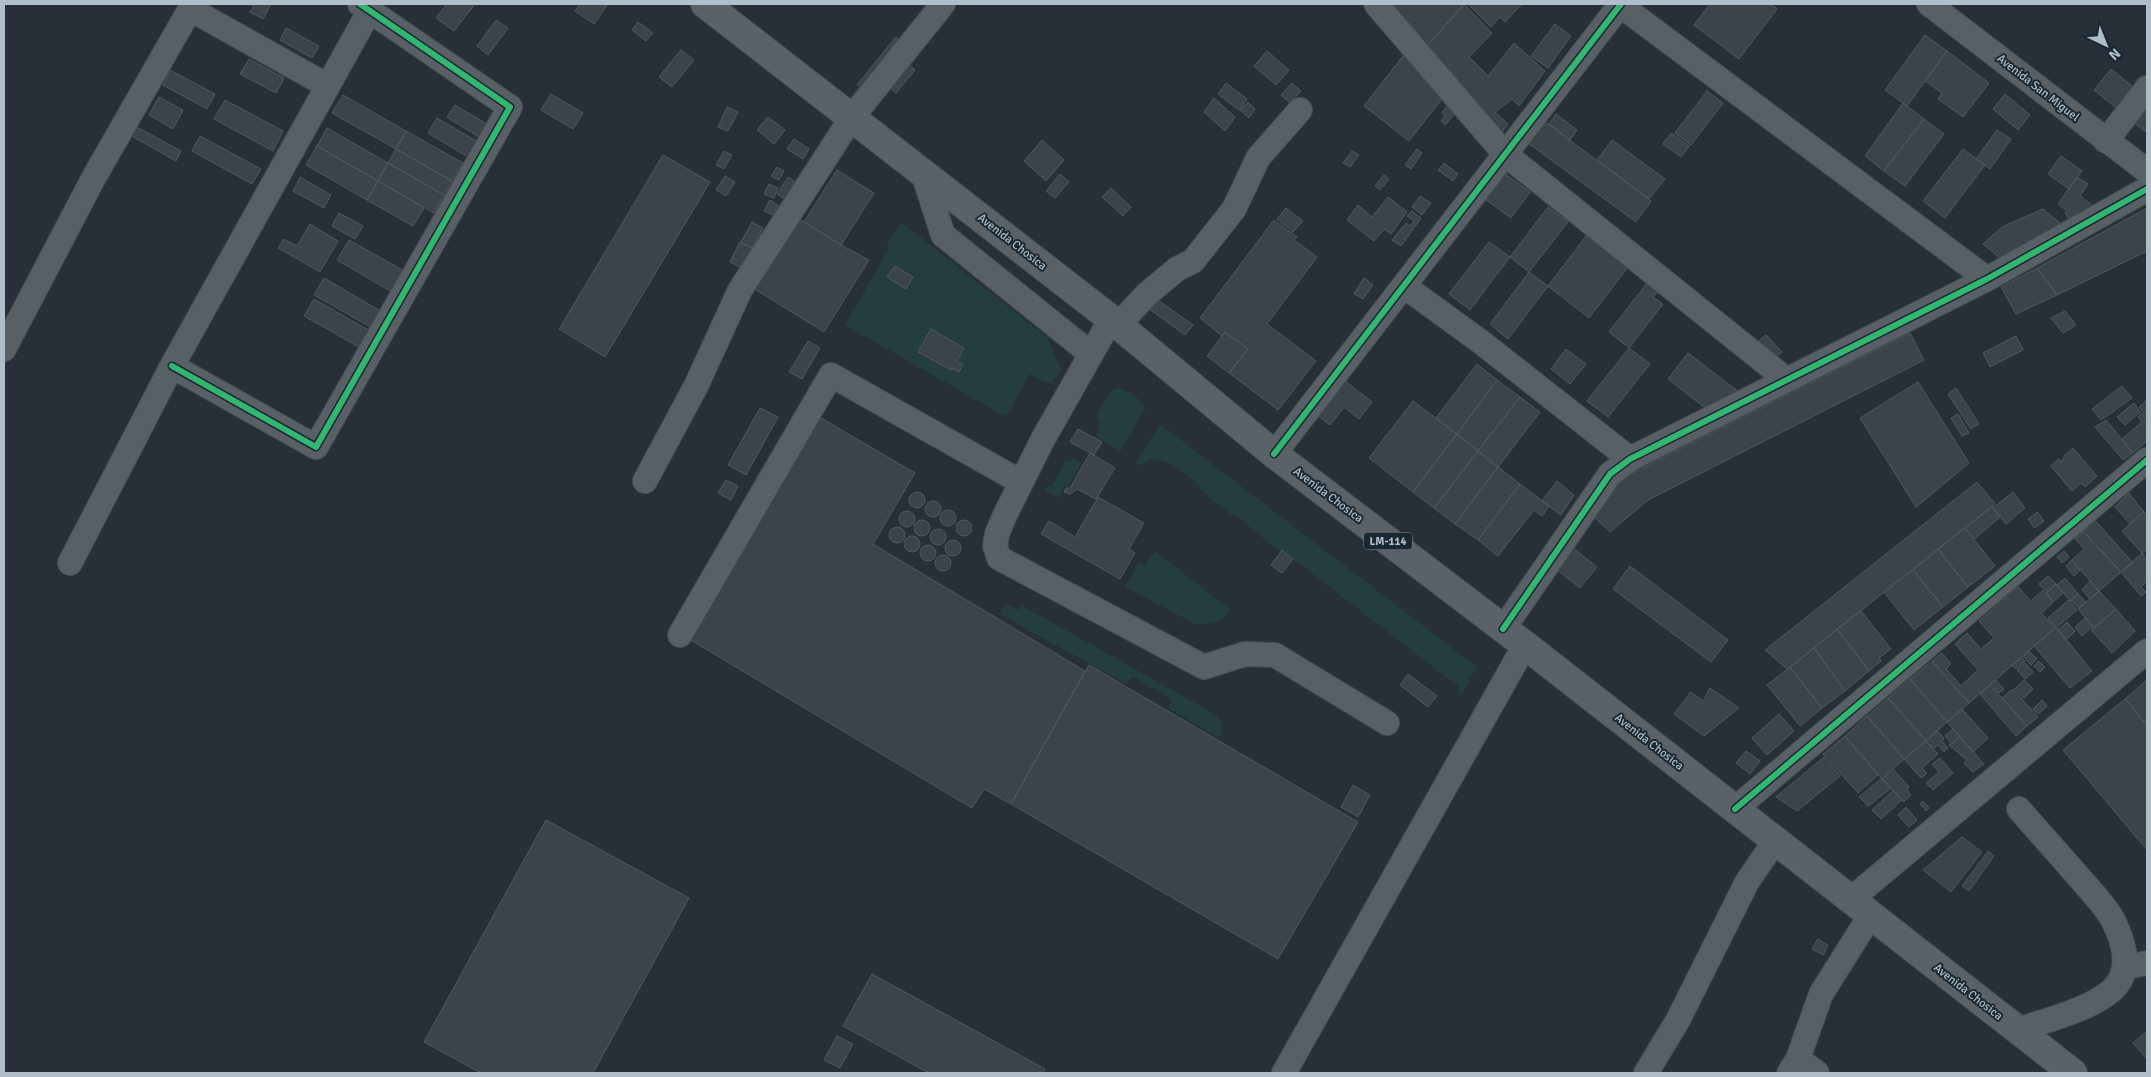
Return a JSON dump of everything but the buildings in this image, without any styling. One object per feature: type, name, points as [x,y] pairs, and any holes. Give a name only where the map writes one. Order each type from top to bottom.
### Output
[{"type":"main road","name":"Avenida Chosica","points":[[706,4],[1114,322],[1274,454],[1526,646],[2073,1073]]},
{"type":"street","points":[[644,481],[696,386],[740,290],[852,117],[944,4]]},
{"type":"street","points":[[1376,4],[1505,154],[1787,380]]},
{"type":"street","points":[[1274,454],[1620,4],[1987,279]]},
{"type":"street","name":"Avenida San Miguel","points":[[1929,4],[2106,141],[2147,170]]},
{"type":"street","points":[[4,349],[93,179],[192,6],[328,86]]},
{"type":"street","points":[[70,563],[172,366],[328,86],[365,7],[510,107],[316,447],[172,366]]},
{"type":"street","points":[[2106,141],[2147,88]]},
{"type":"street","points":[[1300,110],[1258,158],[1234,209],[1193,261],[1177,269],[1114,322],[1091,354],[1021,482],[997,534],[995,546],[999,558],[1204,666],[1245,654],[1276,654],[1388,723]]},
{"type":"street","points":[[923,173],[943,235],[1091,354]]},
{"type":"street","points":[[1503,629],[1610,474],[1630,459],[1987,279],[2147,189]]},
{"type":"street","points":[[1404,286],[1480,342],[1630,459]]},
{"type":"street","points":[[680,635],[832,375],[1021,482]]},
{"type":"street","points":[[1735,809],[2147,460]]},
{"type":"street","points":[[1284,1073],[1526,646]]},
{"type":"street","points":[[1817,1073],[1793,1066],[1821,994],[1860,908],[2147,650]]},
{"type":"street","points":[[2018,1030],[2100,998],[2113,990],[2122,977],[2136,965],[2126,956],[2112,920],[2092,892],[2019,809]]},
{"type":"street","points":[[1646,1073],[1678,1020],[1747,882],[1775,841]]},
{"type":"green space","points":[[901,222],[1047,337],[1061,370],[1052,384],[1048,381],[1046,383],[1030,374],[1006,417],[845,325],[889,248],[886,245]]},
{"type":"green space","points":[[1118,388],[1129,392],[1145,405],[1145,409],[1120,452],[1096,437],[1100,424],[1097,415],[1108,395]]},
{"type":"green space","points":[[1160,424],[1477,667],[1460,697],[1458,686],[1301,565],[1273,546],[1234,514],[1232,515],[1199,489],[1200,486],[1179,470],[1163,461],[1148,461],[1141,466],[1136,463]]},
{"type":"green space","points":[[1073,459],[1082,463],[1068,487],[1063,488],[1058,498],[1044,491],[1047,486],[1052,486],[1066,460],[1071,462]]},
{"type":"green space","points":[[1155,551],[1231,610],[1228,614],[1215,622],[1195,624],[1125,587],[1138,563],[1144,567]]},
{"type":"green space","points":[[1006,603],[1018,610],[1021,605],[1215,714],[1220,719],[1222,725],[1219,738],[1168,708],[1172,700],[1132,676],[1126,684],[1000,614]]},
{"type":"cycle path","points":[[172,366],[316,447],[510,107],[360,4]]},
{"type":"cycle path","points":[[1274,454],[1621,4]]},
{"type":"cycle path","points":[[1503,629],[1610,474],[1630,459],[1987,279],[2147,189]]},
{"type":"cycle path","points":[[1735,809],[2147,460]]}]
